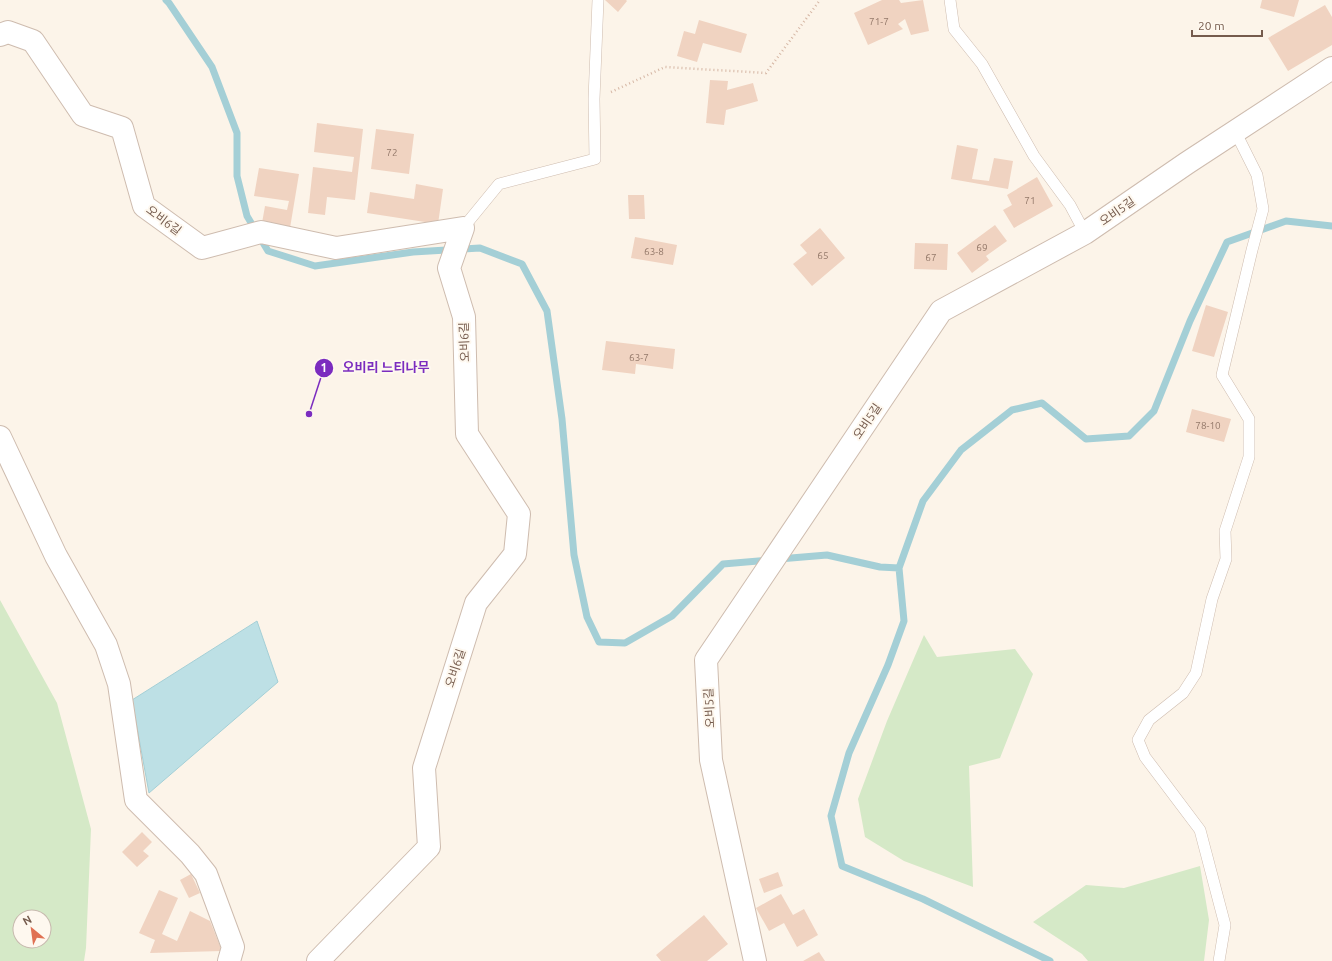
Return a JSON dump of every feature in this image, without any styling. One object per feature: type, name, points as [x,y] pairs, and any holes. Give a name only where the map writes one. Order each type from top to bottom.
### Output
[{"type":"street","name":"오비6길","points":[[0,35],[8,32],[33,41],[83,115],[122,128],[144,206],[202,248],[261,232],[336,248],[463,228],[449,268],[464,317],[467,434],[519,514],[515,554],[476,603],[424,768],[428,847],[318,961]]},
{"type":"street","name":"오비5길","points":[[755,961],[711,760],[706,660],[941,311],[1085,233],[1332,68]]},
{"type":"street","points":[[0,437],[56,556],[106,645],[119,684],[136,800],[190,854],[206,874],[233,947],[229,961]]},
{"type":"lane","points":[[463,228],[499,184],[595,159],[594,99],[598,0]]},
{"type":"lane","points":[[950,0],[954,29],[982,64],[1034,156],[1070,205],[1085,233]]},
{"type":"lane","points":[[1219,961],[1225,925],[1200,830],[1145,757],[1138,740],[1149,720],[1183,693],[1196,673],[1212,599],[1226,559],[1224,531],[1249,457],[1249,419],[1222,375],[1263,210],[1257,175],[1236,131]]},
{"type":"path","points":[[594,99],[665,67],[766,73],[820,0]]},
{"type":"green space","points":[[0,600],[57,703],[91,829],[86,948],[84,961],[0,961]]},
{"type":"green space","points":[[924,635],[937,657],[1015,649],[1033,674],[1000,758],[969,766],[973,887],[904,861],[865,837],[858,799],[887,721]]},
{"type":"green space","points":[[1200,866],[1209,920],[1204,961],[1088,961],[1082,954],[1033,922],[1086,885],[1124,888]]},
{"type":"water","points":[[257,621],[278,682],[149,793],[132,700]]},
{"type":"building","points":[[605,0],[626,0],[627,1],[618,12]]},
{"type":"building","points":[[882,0],[899,0],[901,3],[923,0],[929,31],[911,35],[905,19],[898,24],[903,29],[868,45],[854,13]]},
{"type":"building","points":[[1262,0],[1299,0],[1294,17],[1260,8]]},
{"type":"building","points":[[1325,5],[1332,17],[1332,45],[1288,71],[1268,38]]},
{"type":"building","points":[[699,20],[747,34],[741,53],[703,43],[697,62],[677,56],[684,31],[695,34]]},
{"type":"building","points":[[710,80],[728,81],[727,90],[753,83],[758,101],[726,110],[724,125],[706,123]]},
{"type":"building","points":[[317,123],[363,129],[355,200],[327,197],[325,215],[308,213],[313,167],[352,172],[354,157],[314,152]]},
{"type":"building","points":[[376,129],[414,134],[409,174],[371,169]]},
{"type":"building","points":[[957,145],[978,149],[972,179],[989,181],[994,158],[1013,161],[1008,189],[951,179]]},
{"type":"building","points":[[259,168],[299,174],[290,228],[262,223],[265,206],[287,210],[289,201],[254,196]]},
{"type":"building","points":[[1037,177],[1053,206],[1014,228],[1003,210],[1012,205],[1007,195]]},
{"type":"building","points":[[416,184],[443,189],[438,224],[367,213],[370,192],[414,199]]},
{"type":"building","points":[[628,195],[644,195],[645,219],[629,219]]},
{"type":"building","points":[[995,225],[1007,241],[986,256],[989,260],[972,273],[957,253]]},
{"type":"building","points":[[820,228],[845,258],[812,286],[793,264],[807,253],[800,245]]},
{"type":"building","points":[[635,237],[677,245],[673,265],[631,258]]},
{"type":"building","points":[[915,243],[948,244],[947,270],[914,269]]},
{"type":"building","points":[[1206,305],[1228,312],[1214,357],[1192,351]]},
{"type":"building","points":[[606,341],[675,349],[673,369],[636,364],[635,374],[602,370]]},
{"type":"building","points":[[1192,409],[1231,419],[1224,442],[1186,432]]},
{"type":"building","points":[[142,832],[152,842],[143,851],[149,856],[137,867],[122,852]]},
{"type":"building","points":[[778,872],[783,886],[764,893],[759,879]]},
{"type":"building","points":[[191,874],[200,893],[189,898],[180,880]]},
{"type":"building","points":[[159,890],[178,898],[162,934],[177,941],[190,911],[210,921],[222,951],[150,953],[155,940],[139,933]]},
{"type":"building","points":[[781,894],[793,915],[804,909],[818,935],[797,947],[784,923],[769,931],[756,908]]},
{"type":"building","points":[[704,915],[728,944],[707,961],[661,961],[656,955]]},
{"type":"building","points":[[819,952],[825,961],[803,961]]},
{"type":"waterway","points":[[166,0],[212,67],[237,133],[237,176],[247,216],[268,251],[315,266],[413,252],[480,248],[522,264],[547,311],[562,419],[574,555],[587,617],[599,642],[625,643],[672,616],[723,564],[769,560]]},
{"type":"waterway","points":[[1050,961],[923,899],[842,866],[831,816],[849,753],[888,665],[904,621],[899,568],[923,501],[961,450],[1012,410],[1042,403],[1086,439],[1129,436],[1154,411],[1190,321],[1227,242],[1286,221],[1332,226]]},
{"type":"waterway","points":[[779,559],[827,555],[880,567],[899,568]]},
{"type":"place","name":"오비리 느티나무","points":[[309,414]]}]
